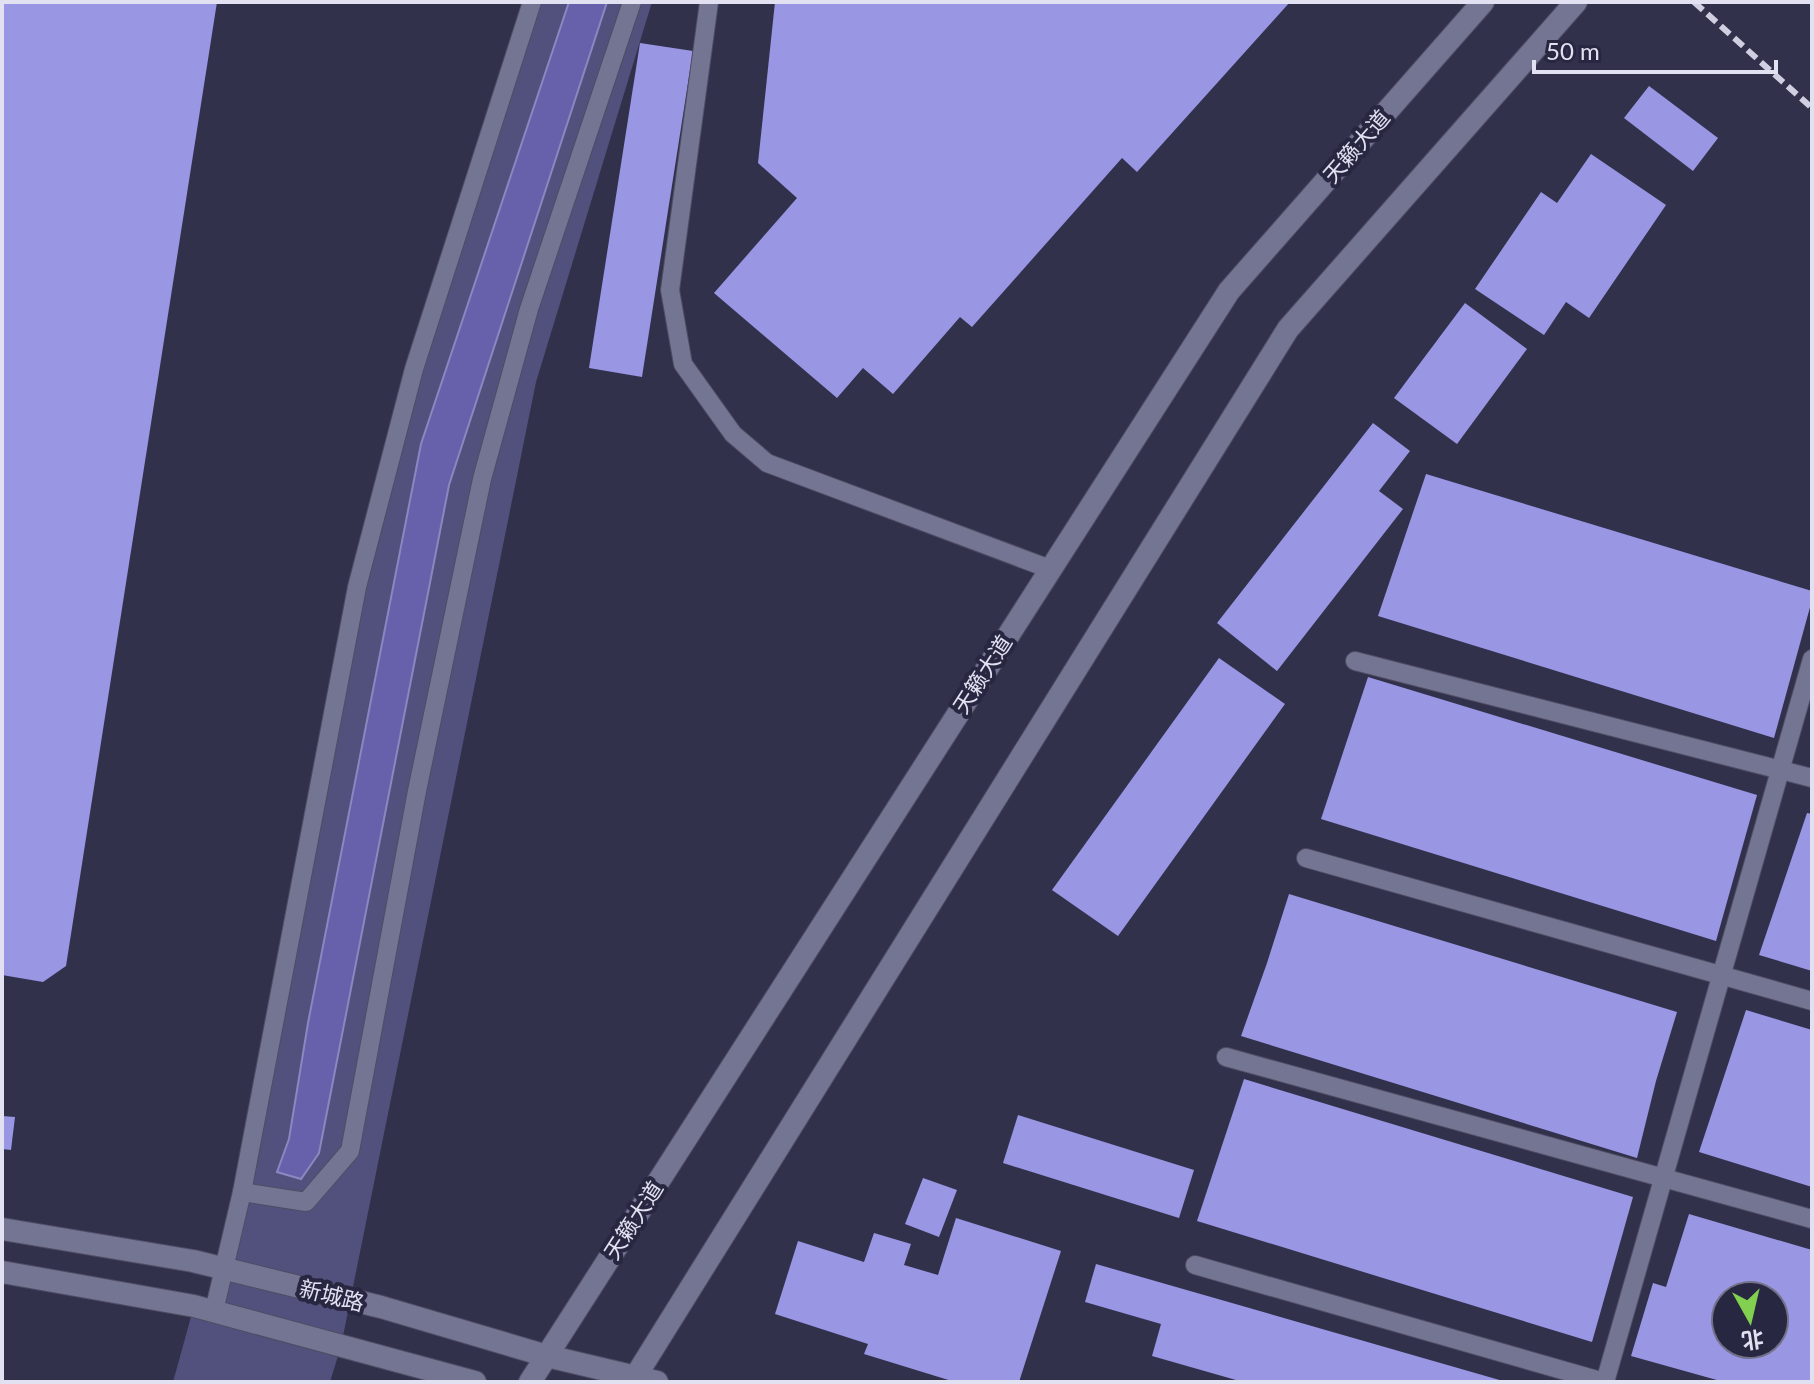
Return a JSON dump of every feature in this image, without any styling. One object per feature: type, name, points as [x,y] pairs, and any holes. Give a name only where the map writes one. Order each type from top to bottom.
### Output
[{"type":"main road","name":"天籁大道","points":[[530,1382],[1229,291],[1483,2]]},
{"type":"main road","points":[[642,1380],[1288,329],[1576,2]]},
{"type":"main road","name":"新城路","points":[[2,1229],[193,1261],[381,1307],[547,1356],[642,1380]]},
{"type":"main road","points":[[2,1272],[194,1306],[475,1382]]},
{"type":"lane","points":[[214,1311],[242,1192],[357,587],[414,369],[532,2]]},
{"type":"lane","points":[[242,1192],[306,1202],[350,1151],[417,791],[482,479],[529,309],[632,2]]},
{"type":"lane","points":[[709,2],[670,290],[683,364],[733,434],[767,463],[1050,569]]},
{"type":"lane","points":[[1195,1265],[1604,1382],[1812,659]]},
{"type":"lane","points":[[1355,661],[1812,778]]},
{"type":"lane","points":[[1306,858],[1812,1001]]},
{"type":"lane","points":[[1226,1057],[1812,1219]]},
{"type":"shaded area","points":[[532,2],[652,2],[536,382],[341,1346],[330,1382],[173,1382],[194,1306],[213,1311],[357,587]]},
{"type":"shaded area","points":[[569,2],[607,2],[449,485],[319,1153],[301,1179],[277,1172],[289,1139],[308,1023],[421,444]]},
{"type":"building","points":[[2,2],[217,2],[66,966],[43,982],[2,975]]},
{"type":"building","points":[[775,2],[1290,2],[1137,172],[1122,158],[972,327],[960,317],[893,394],[863,368],[837,398],[714,293],[797,198],[758,163]]},
{"type":"building","points":[[640,43],[693,51],[642,377],[589,368]]},
{"type":"building","points":[[1649,86],[1718,138],[1693,171],[1624,118]]},
{"type":"building","points":[[1591,154],[1666,205],[1589,318],[1566,302],[1544,335],[1475,289],[1541,192],[1557,203]]},
{"type":"building","points":[[1465,303],[1527,349],[1457,444],[1394,398]]},
{"type":"building","points":[[1373,423],[1410,451],[1379,491],[1403,509],[1277,671],[1217,623]]},
{"type":"building","points":[[1426,474],[1812,591],[1774,738],[1378,616]]},
{"type":"building","points":[[1219,658],[1285,704],[1118,936],[1052,890]]},
{"type":"building","points":[[1368,677],[1757,795],[1716,941],[1321,819]]},
{"type":"building","points":[[1807,813],[1812,814],[1812,971],[1759,955]]},
{"type":"building","points":[[1289,894],[1677,1012],[1637,1158],[1241,1036]]},
{"type":"building","points":[[1746,1010],[1812,1030],[1812,1187],[1699,1152]]},
{"type":"building","points":[[1244,1079],[1633,1197],[1592,1342],[1197,1221]]},
{"type":"building","points":[[1018,1115],[1194,1170],[1179,1218],[1003,1163]]},
{"type":"building","points":[[2,1116],[15,1117],[11,1150],[2,1149]]},
{"type":"building","points":[[923,1178],[957,1190],[939,1237],[905,1224]]},
{"type":"building","points":[[1689,1214],[1812,1250],[1812,1382],[1724,1382],[1631,1356],[1653,1283],[1666,1287]]},
{"type":"building","points":[[956,1218],[1061,1251],[1019,1382],[955,1382],[864,1354],[868,1344],[775,1314],[798,1241],[864,1262],[874,1233],[911,1244],[904,1265],[938,1275]]},
{"type":"building","points":[[1096,1264],[1503,1382],[1243,1382],[1152,1356],[1161,1324],[1085,1302]]},
{"type":"railway","points":[[1694,2],[1812,108]]}]
